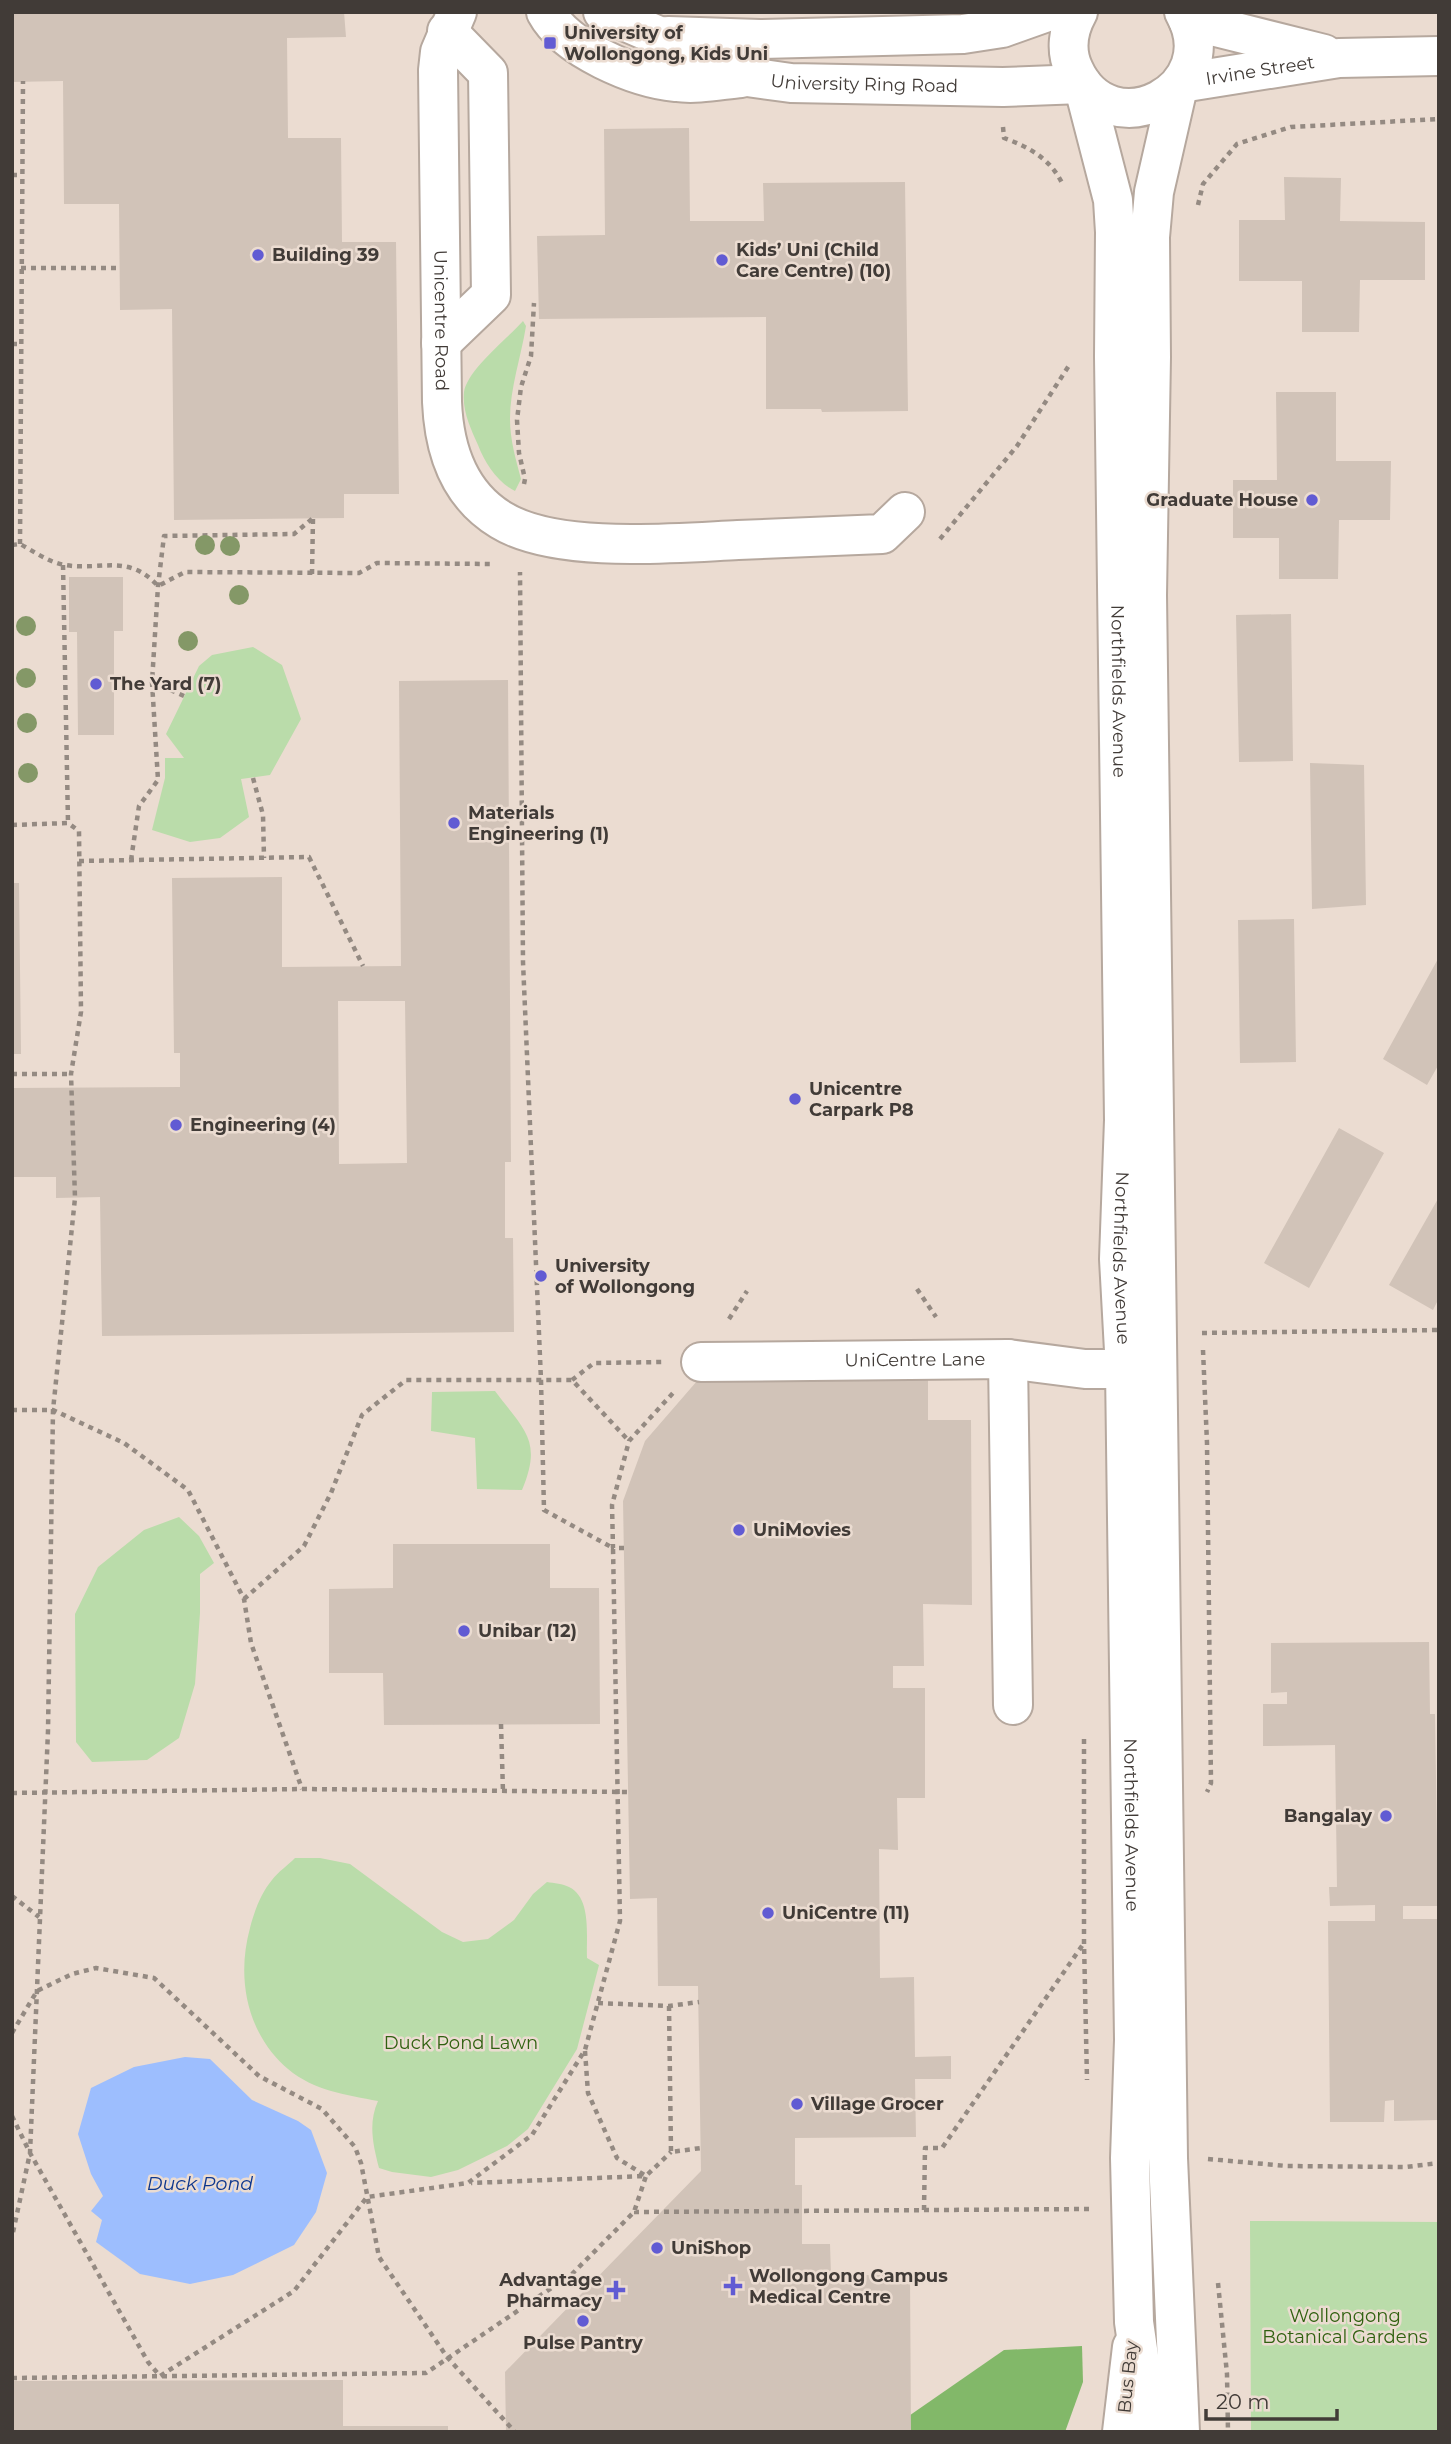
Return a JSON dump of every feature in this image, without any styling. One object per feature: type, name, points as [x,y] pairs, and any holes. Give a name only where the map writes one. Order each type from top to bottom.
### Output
[{"type":"main road","points":[[546,12],[552,23],[570,41],[616,65],[659,80],[680,83],[747,77]]},
{"type":"main road","name":"University Ring Road","points":[[603,12],[659,36],[711,64],[747,77],[791,83],[1083,86]]},
{"type":"main road","name":"University Ring Road","points":[[659,36],[760,39],[964,34],[1002,27],[1047,12]]},
{"type":"main road","name":"Northfields Avenue","points":[[1078,12],[1071,28],[1071,63],[1083,86],[1112,200],[1115,232],[1114,357],[1124,1120],[1119,1259],[1125,1369],[1134,2040],[1129,2158],[1134,2322],[1150,2432]]},
{"type":"main road","name":"Northfields Avenue","points":[[1180,2432],[1168,2158],[1147,595],[1152,357],[1150,237],[1154,192],[1180,85],[1187,74],[1194,47],[1186,16]]},
{"type":"main road","name":"Irvine Street","points":[[1186,16],[1339,58]]},
{"type":"main road","points":[[441,343],[491,295],[488,73],[452,22]]},
{"type":"main road","name":"Unicentre Road","points":[[452,22],[440,52],[439,70],[443,428],[458,476],[486,509],[519,529],[551,538],[700,542],[882,534],[905,512]]},
{"type":"main road","name":"Irvine Street","points":[[1180,85],[1339,58],[1439,56]]},
{"type":"main road","points":[[1083,86],[1103,102],[1137,108],[1160,101],[1180,85]]},
{"type":"main road","points":[[1008,1359],[1013,1705]]},
{"type":"main road","name":"UniCentre Lane","points":[[701,1362],[1008,1359],[1085,1369],[1125,1369]]},
{"type":"main road","name":"Bus Bay","points":[[1122,2432],[1134,2322]]},
{"type":"path","points":[[20,544],[23,82]]},
{"type":"path","points":[[1197,209],[1202,184],[1237,144],[1291,127],[1439,119]]},
{"type":"path","points":[[1004,138],[1027,146],[1046,160],[1060,179],[1067,196]]},
{"type":"path","points":[[12,175],[22,175]]},
{"type":"path","points":[[21,268],[120,268]]},
{"type":"path","points":[[12,344],[21,344]]},
{"type":"path","points":[[131,860],[139,806],[158,780],[152,718],[152,682],[164,536],[293,534],[313,518],[312,574]]},
{"type":"path","points":[[12,545],[20,544],[63,565],[68,823]]},
{"type":"path","points":[[520,564],[523,962],[544,1510],[613,1548],[624,1548]]},
{"type":"path","points":[[152,682],[184,696]]},
{"type":"path","points":[[253,778],[263,815],[264,858]]},
{"type":"path","points":[[12,825],[68,823],[79,831],[81,1012],[71,1074],[75,1198],[53,1410],[45,1793],[30,2153],[12,2235]]},
{"type":"path","points":[[79,861],[309,857],[363,966]]},
{"type":"path","points":[[12,1074],[71,1074]]},
{"type":"path","points":[[1201,1321],[1207,1443],[1211,1770],[1211,1783],[1206,1794]]},
{"type":"path","points":[[1202,1333],[1439,1330]]},
{"type":"path","points":[[244,1598],[303,1546],[331,1493],[362,1415],[406,1380],[572,1380],[594,1363],[701,1362]]},
{"type":"path","points":[[468,2183],[532,2135],[585,2050],[620,1921],[612,1505],[629,1441],[572,1380]]},
{"type":"path","points":[[12,1410],[53,1410],[124,1443],[188,1490],[244,1598],[251,1643],[302,1789]]},
{"type":"path","points":[[500,1724],[503,1792]]},
{"type":"path","points":[[12,1793],[302,1789],[628,1792]]},
{"type":"path","points":[[12,1896],[40,1918]]},
{"type":"path","points":[[924,2210],[925,2148],[942,2148],[1084,1942]]},
{"type":"path","points":[[12,2034],[37,1991],[72,1974],[96,1968],[155,1978],[259,2077],[322,2109],[355,2147],[379,2257],[447,2357],[515,2432]]},
{"type":"path","points":[[598,2003],[669,2006],[699,2002]]},
{"type":"path","points":[[669,2006],[671,2152]]},
{"type":"path","points":[[585,2050],[588,2093],[617,2158],[646,2176]]},
{"type":"path","points":[[12,2116],[30,2153],[148,2362],[160,2376]]},
{"type":"path","points":[[12,2378],[426,2373],[572,2274],[634,2212],[646,2176],[671,2152],[701,2148]]},
{"type":"path","points":[[1204,2159],[1287,2166],[1406,2166],[1439,2163]]},
{"type":"path","points":[[160,2376],[294,2291],[368,2197],[468,2183],[646,2176]]},
{"type":"path","points":[[634,2212],[1090,2209]]},
{"type":"path","points":[[1217,2278],[1227,2374],[1228,2432]]},
{"type":"green space","points":[[523,321],[526,326],[510,407],[511,435],[521,479],[515,491],[497,477],[484,459],[468,420],[464,392],[480,364]]},
{"type":"green space","points":[[253,647],[282,665],[301,719],[270,775],[241,779],[249,817],[220,838],[190,842],[152,830],[165,778],[165,758],[184,758],[166,734],[199,666],[212,655]]},
{"type":"green space","points":[[495,1391],[522,1426],[530,1447],[531,1459],[522,1490],[477,1489],[475,1438],[431,1431],[432,1392]]},
{"type":"green space","points":[[179,1517],[199,1536],[214,1563],[200,1574],[195,1684],[179,1738],[147,1760],[92,1762],[76,1742],[75,1614],[98,1567],[144,1530]]},
{"type":"green space","name":"Duck Pond Lawn","points":[[295,1858],[320,1858],[350,1864],[442,1932],[463,1942],[488,1939],[514,1920],[533,1894],[547,1882],[567,1886],[576,1892],[585,1909],[587,1958],[599,1965],[577,2049],[528,2129],[507,2146],[458,2170],[431,2177],[379,2168],[372,2126],[378,2101],[331,2091],[309,2082],[288,2069],[274,2055],[254,2022],[248,2004],[244,1967],[246,1947],[264,1891],[274,1877]]},
{"type":"green space","name":"Wollongong Botanical Gardens","points":[[1250,2221],[1439,2222],[1439,2432],[1251,2432]]},
{"type":"green space","points":[[1082,2346],[1083,2382],[1065,2432],[903,2432],[903,2420],[1004,2350]]},
{"type":"water","name":"Duck Pond","points":[[185,2057],[210,2059],[252,2100],[298,2121],[311,2130],[327,2173],[316,2212],[294,2245],[233,2275],[190,2284],[140,2274],[96,2242],[102,2220],[91,2211],[103,2196],[91,2174],[78,2134],[91,2088],[134,2067]]},
{"type":"building","name":"Building 39","points":[[12,12],[344,12],[346,37],[287,38],[288,138],[341,138],[342,242],[396,242],[399,494],[344,494],[344,518],[174,520],[172,309],[120,310],[119,204],[64,204],[63,81],[12,82]]},
{"type":"building","name":"Kids’ Uni (Child Care Centre) (10)","points":[[689,128],[690,221],[764,221],[763,183],[905,182],[908,411],[822,412],[821,409],[766,409],[766,317],[539,319],[537,236],[605,235],[604,129]]},
{"type":"building","points":[[1284,177],[1341,178],[1340,221],[1425,222],[1425,280],[1360,280],[1359,332],[1302,332],[1302,281],[1239,281],[1239,220],[1285,220]]},
{"type":"building","name":"Graduate House","points":[[1276,392],[1336,392],[1336,461],[1391,461],[1390,520],[1339,520],[1338,579],[1279,579],[1279,538],[1233,538],[1233,480],[1277,480]]},
{"type":"building","name":"The Yard (7)","points":[[69,577],[123,577],[123,631],[114,631],[114,735],[78,735],[77,632],[69,632]]},
{"type":"building","points":[[1291,614],[1293,761],[1239,762],[1236,615]]},
{"type":"building","name":"Engineering (4)","points":[[508,680],[511,1162],[505,1162],[505,1238],[513,1238],[514,1332],[102,1336],[100,1197],[56,1198],[56,1177],[12,1177],[12,1088],[180,1087],[180,1053],[174,1053],[172,878],[282,877],[282,967],[401,966],[399,681]],"holes":[[[338,1001],[405,1001],[407,1163],[339,1164]]]},
{"type":"building","points":[[1310,763],[1364,765],[1366,905],[1312,909]]},
{"type":"building","points":[[12,883],[19,883],[21,1054],[12,1054]]},
{"type":"building","points":[[1294,919],[1296,1062],[1240,1063],[1238,920]]},
{"type":"building","points":[[1439,957],[1439,1064],[1427,1085],[1383,1059]]},
{"type":"building","points":[[1339,1128],[1384,1153],[1309,1288],[1264,1263]]},
{"type":"building","points":[[1439,1197],[1439,1298],[1433,1310],[1389,1285]]},
{"type":"building","name":"UniCentre (11)","points":[[928,1380],[928,1420],[971,1420],[972,1605],[923,1604],[924,1666],[893,1666],[893,1688],[925,1688],[925,1798],[897,1798],[898,1850],[879,1849],[880,1978],[914,1977],[915,2057],[951,2056],[951,2079],[915,2079],[916,2137],[795,2138],[795,2185],[802,2185],[802,2244],[830,2244],[831,2275],[910,2275],[911,2432],[506,2432],[505,2372],[701,2171],[698,1986],[658,1986],[657,1898],[630,1899],[623,1501],[645,1441],[697,1381]]},
{"type":"building","name":"Unibar (12)","points":[[393,1544],[550,1544],[550,1588],[599,1588],[600,1724],[384,1725],[383,1673],[329,1673],[329,1589],[393,1588]]},
{"type":"building","name":"Bangalay","points":[[1429,1642],[1430,1714],[1435,1714],[1438,1906],[1403,1906],[1403,1919],[1437,1919],[1439,2120],[1394,2121],[1394,2100],[1385,2101],[1384,2122],[1330,2122],[1328,1921],[1375,1921],[1375,1905],[1330,1906],[1329,1887],[1337,1887],[1335,1745],[1263,1746],[1263,1704],[1287,1704],[1287,1692],[1271,1693],[1271,1643]]},
{"type":"building","points":[[343,2380],[343,2426],[448,2426],[448,2432],[12,2432],[12,2381]]},
{"type":"place","name":"University of Wollongong, Kids Uni","points":[[550,43]]},
{"type":"place","name":"Building 39","points":[[258,255]]},
{"type":"place","name":"Kids’ Uni (Child Care Centre) (10)","points":[[722,260]]},
{"type":"place","name":"Graduate House","points":[[1312,500]]},
{"type":"place","name":"The Yard (7)","points":[[96,684]]},
{"type":"place","name":"Materials Engineering (1)","points":[[454,823]]},
{"type":"place","name":"Unicentre Carpark P8","points":[[795,1099]]},
{"type":"place","name":"Engineering (4)","points":[[176,1125]]},
{"type":"place","name":"University of Wollongong","points":[[541,1276]]},
{"type":"place","name":"UniMovies","points":[[739,1530]]},
{"type":"place","name":"Unibar (12)","points":[[464,1631]]},
{"type":"place","name":"Bangalay","points":[[1386,1816]]},
{"type":"place","name":"UniCentre (11)","points":[[768,1913]]},
{"type":"place","name":"Village Grocer","points":[[797,2104]]},
{"type":"place","name":"UniShop","points":[[657,2248]]},
{"type":"place","name":"Wollongong Campus Medical Centre","points":[[733,2286]]},
{"type":"place","name":"Advantage Pharmacy","points":[[616,2290]]},
{"type":"place","name":"Pulse Pantry","points":[[583,2321]]}]
